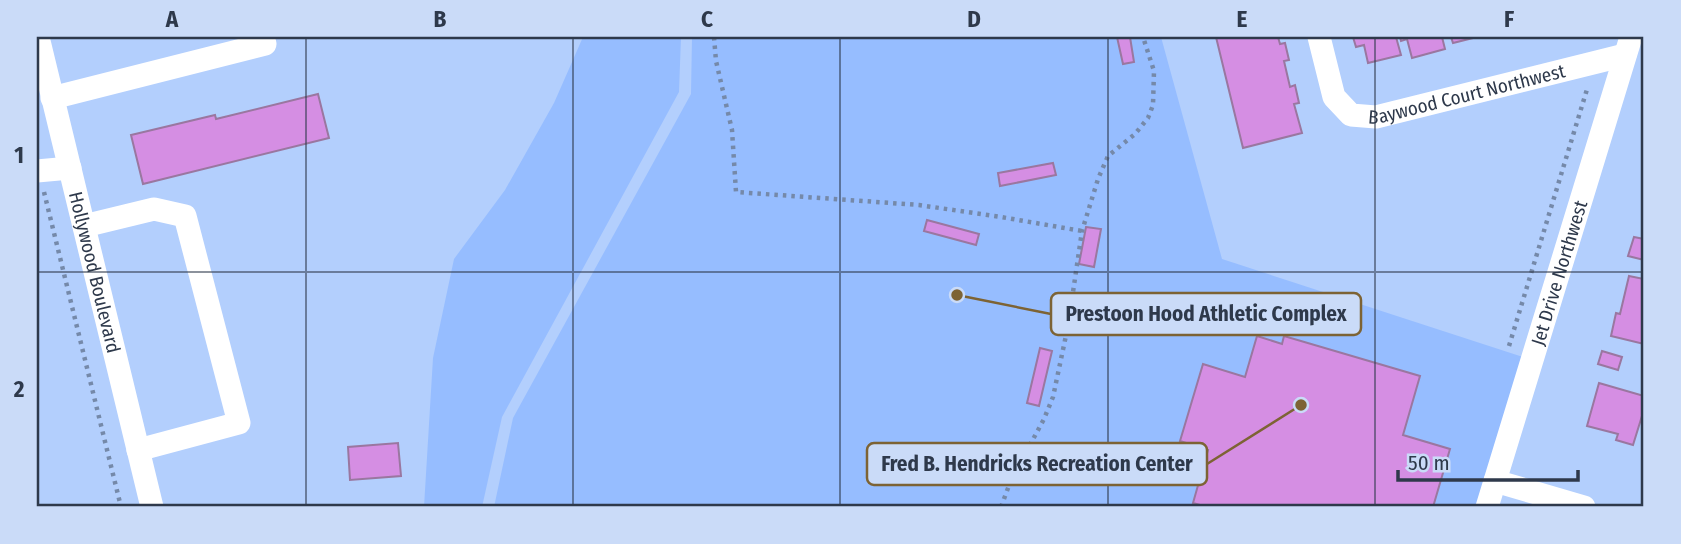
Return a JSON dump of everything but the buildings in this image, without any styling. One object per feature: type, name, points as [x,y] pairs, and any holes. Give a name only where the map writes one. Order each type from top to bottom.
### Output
[{"type":"street","name":"Hollywood Boulevard","points":[[38,37],[152,507]]},
{"type":"street","points":[[52,98],[265,44],[263,37]]},
{"type":"street","name":"Baywood Court Northwest","points":[[1319,37],[1334,97],[1352,115],[1376,117],[1595,62],[1628,46]]},
{"type":"street","name":"Jet Drive Northwest","points":[[1487,507],[1628,46]]},
{"type":"street","points":[[38,171],[70,168]]},
{"type":"street","points":[[84,226],[154,209],[185,216],[239,423],[138,450]]},
{"type":"street","points":[[1495,481],[1584,507]]},
{"type":"path","points":[[714,37],[716,61],[732,130],[736,192],[919,205],[1082,232]]},
{"type":"path","points":[[1000,507],[1054,397],[1082,232],[1098,179],[1108,156],[1135,134],[1148,118],[1153,105],[1154,71],[1143,37]]},
{"type":"path","points":[[1508,350],[1595,62]]},
{"type":"path","points":[[38,171],[121,507]]},
{"type":"shaded area","points":[[583,37],[681,37],[679,92],[502,417],[482,507],[424,507],[433,358],[454,259],[505,190],[554,103]]},
{"type":"shaded area","points":[[692,37],[1161,37],[1222,259],[1532,360],[1487,507],[494,507],[513,418],[691,94]]},
{"type":"place","name":"Prestoon Hood Athletic Complex","points":[[957,295]]},
{"type":"place","name":"Fred B. Hendricks Recreation Center","points":[[1301,405]]}]
